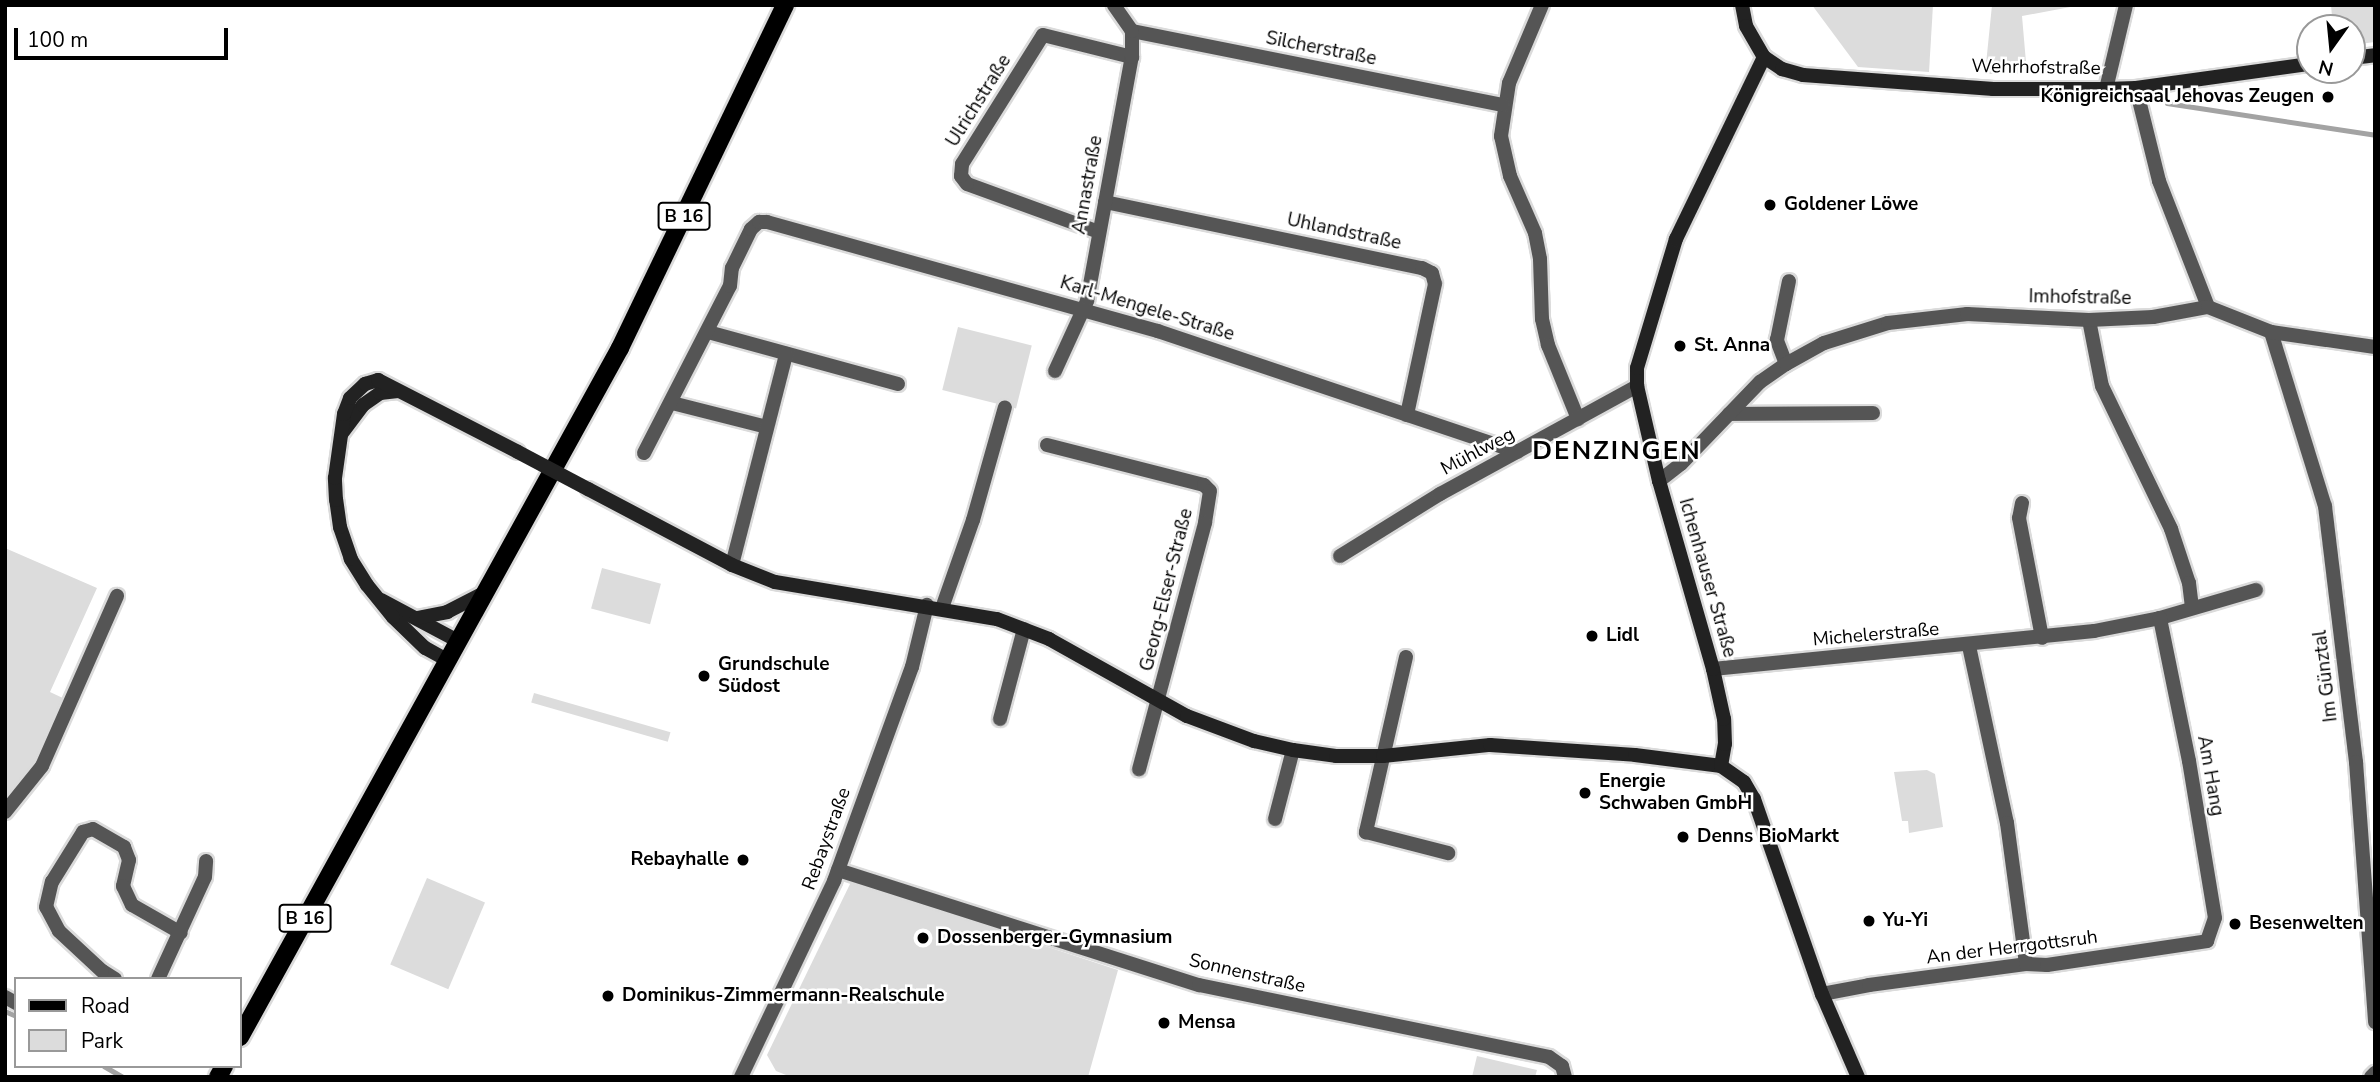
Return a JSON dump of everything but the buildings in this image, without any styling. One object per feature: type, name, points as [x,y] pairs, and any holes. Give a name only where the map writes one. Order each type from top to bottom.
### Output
[{"type":"main road","name":"B 16","points":[[242,1033],[620,348],[785,5]]},
{"type":"street","points":[[1114,5],[1132,31]]},
{"type":"street","points":[[1542,5],[1517,61],[1503,105],[1503,156],[1535,233],[1540,259],[1542,319],[1548,345],[1578,419]]},
{"type":"street","points":[[1742,5],[1746,26],[1764,57]]},
{"type":"street","points":[[2106,89],[2126,5]]},
{"type":"street","name":"Annastraße","points":[[1055,371],[1083,309],[1132,57],[1132,31]]},
{"type":"street","name":"Silcherstraße","points":[[1132,31],[1503,105]]},
{"type":"street","name":"Ulrichstraße","points":[[1099,232],[967,184],[961,176],[962,164],[1043,35],[1132,57]]},
{"type":"street","name":"Wehrhofstraße","points":[[1764,57],[1783,69],[1813,76],[1993,89],[2136,88],[2296,66]]},
{"type":"street","name":"Ichenhauser Straße","points":[[1721,766],[1725,744],[1724,719],[1713,669],[1660,481],[1637,386],[1641,351],[1676,239],[1764,57]]},
{"type":"street","points":[[2136,88],[2159,181],[2208,307],[2271,332],[2375,347]]},
{"type":"street","name":"Uhlandstraße","points":[[1105,202],[1422,268],[1432,273],[1435,284],[1408,415]]},
{"type":"street","name":"Karl-Mengele-Straße","points":[[708,332],[730,286],[732,268],[751,229],[759,222],[825,237],[1083,309],[1234,355],[1255,366],[1517,452]]},
{"type":"street","points":[[1786,364],[1777,340],[1789,281]]},
{"type":"street","name":"Imhofstraße","points":[[1660,481],[1681,464],[1760,383],[1786,364],[1824,343],[1888,323],[1967,314],[2089,320],[2153,317],[2208,307]]},
{"type":"street","points":[[2089,320],[2102,386],[2151,482],[2171,529],[2189,583],[2192,608]]},
{"type":"street","points":[[644,453],[708,332],[898,384]]},
{"type":"street","name":"Im Günztal","points":[[2271,332],[2325,506],[2356,762],[2375,1022]]},
{"type":"street","points":[[732,565],[786,354]]},
{"type":"street","points":[[447,660],[425,648],[393,617],[367,585],[351,559],[340,527],[335,478],[341,434],[351,398],[365,384],[377,380],[732,565],[775,582],[810,590],[942,608],[997,619],[1049,639],[1158,702],[1217,728],[1293,750],[1336,756],[1383,756],[1490,745],[1589,751],[1721,766],[1744,782],[1754,799],[1822,994],[1858,1077]]},
{"type":"street","name":"Mühlweg","points":[[1340,556],[1440,494],[1637,386]]},
{"type":"street","points":[[341,434],[363,405],[380,393],[400,391]]},
{"type":"street","points":[[672,403],[767,427]]},
{"type":"street","points":[[942,608],[973,520],[1004,407]]},
{"type":"street","points":[[1729,414],[1873,413]]},
{"type":"street","name":"Georg-Elser-Straße","points":[[1047,445],[1204,485],[1210,491],[1205,523],[1158,702]]},
{"type":"street","points":[[2022,503],[2019,518],[2042,638]]},
{"type":"street","name":"Michelerstraße","points":[[1713,669],[2042,638],[2160,618],[2256,590]]},
{"type":"street","points":[[417,618],[447,612],[484,593]]},
{"type":"street","points":[[5,812],[42,766],[117,596]]},
{"type":"street","points":[[380,599],[458,641]]},
{"type":"street","name":"Rebaystraße","points":[[741,1077],[838,870],[912,667],[927,606]]},
{"type":"street","name":"Am Hang","points":[[2160,618],[2189,761],[2215,918],[2207,941]]},
{"type":"street","points":[[1000,719],[1024,629]]},
{"type":"street","points":[[1969,646],[2007,823],[2026,964]]},
{"type":"street","points":[[1406,657],[1366,832],[1448,853]]},
{"type":"street","points":[[1139,769],[1158,702]]},
{"type":"street","points":[[1275,819],[1293,750]]},
{"type":"street","points":[[112,977],[59,931],[46,907],[52,882],[83,832],[93,829],[124,847],[129,860],[123,886],[132,905],[181,933]]},
{"type":"street","points":[[159,977],[205,877],[206,861]]},
{"type":"street","name":"Sonnenstraße","points":[[838,870],[1199,985],[1549,1057],[1562,1066],[1565,1077]]},
{"type":"street","name":"An der Herrgottsruh","points":[[1822,994],[1869,985],[2026,964],[2047,965],[2207,941]]},
{"type":"green space","points":[[1812,5],[1933,5],[1929,72],[1858,67]]},
{"type":"green space","points":[[1992,5],[2081,5],[2022,16],[2027,74],[1985,74]]},
{"type":"green space","points":[[2331,5],[2375,5],[2375,42],[2366,43],[2366,14],[2332,14]]},
{"type":"green space","points":[[958,327],[1032,345],[1016,408],[942,390]]},
{"type":"green space","points":[[5,548],[97,588],[50,692],[67,700],[39,762],[5,803]]},
{"type":"green space","points":[[602,568],[661,584],[650,624],[591,609]]},
{"type":"green space","points":[[534,693],[670,732],[668,742],[531,703]]},
{"type":"green space","points":[[1927,770],[1935,774],[1943,827],[1909,833],[1908,821],[1902,821],[1894,772]]},
{"type":"green space","points":[[427,878],[485,903],[448,989],[390,965]]},
{"type":"green space","name":"Dossenberger-Gymnasium","points":[[851,882],[1118,970],[1088,1077],[791,1077],[776,1071],[767,1055]]},
{"type":"green space","points":[[1477,1056],[1537,1070],[1535,1077],[1472,1077]]},
{"type":"waterway","points":[[2167,103],[2375,135]]},
{"type":"waterway","points":[[5,1011],[14,1015]]},
{"type":"waterway","points":[[107,1068],[123,1077]]},
{"type":"place","name":"Königreichsaal Jehovas Zeugen","points":[[2328,97]]},
{"type":"place","name":"Goldener Löwe","points":[[1770,205]]},
{"type":"place","name":"St. Anna","points":[[1680,346]]},
{"type":"place","name":"Lidl","points":[[1592,636]]},
{"type":"place","name":"Grundschule Südost","points":[[704,676]]},
{"type":"place","name":"Energie Schwaben GmbH","points":[[1585,793]]},
{"type":"place","name":"Denns BioMarkt","points":[[1683,837]]},
{"type":"place","name":"Rebayhalle","points":[[743,860]]},
{"type":"place","name":"Yu-Yi","points":[[1869,921]]},
{"type":"place","name":"Besenwelten","points":[[2235,924]]},
{"type":"place","name":"Dossenberger-Gymnasium","points":[[923,938]]},
{"type":"place","name":"Dominikus-Zimmermann-Realschule","points":[[608,996]]},
{"type":"place","name":"Mensa","points":[[1164,1023]]},
{"type":"district","name":"DENZINGEN","points":[[1617,451]]}]
